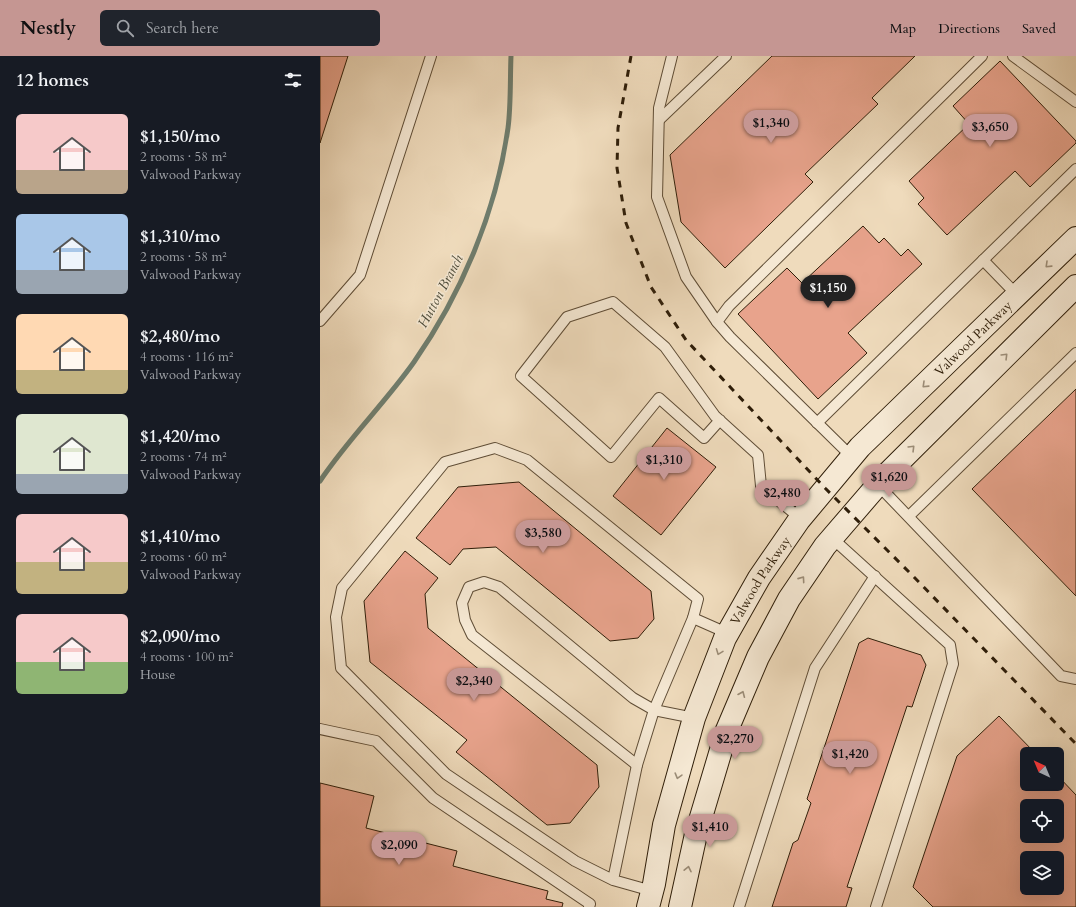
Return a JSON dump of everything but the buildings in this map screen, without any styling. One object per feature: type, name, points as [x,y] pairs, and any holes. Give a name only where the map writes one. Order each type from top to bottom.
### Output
[{"type":"main road","name":"Valwood Parkway","points":[[650,899],[664,825],[694,718],[728,633],[759,578],[800,518],[860,447],[1076,238]]},
{"type":"main road","points":[[680,907],[696,834],[727,730],[758,656],[788,599],[832,538],[887,474],[1076,286]]},
{"type":"main road","points":[[694,718],[727,730]]},
{"type":"lane","points":[[320,321],[360,275],[431,56]]},
{"type":"lane","points":[[672,56],[659,108],[657,197],[686,277],[717,322],[730,337],[852,457]]},
{"type":"lane","points":[[659,120],[726,56]]},
{"type":"lane","points":[[717,322],[729,306],[982,56]]},
{"type":"lane","points":[[1013,56],[1076,102]]},
{"type":"lane","points":[[817,422],[1076,169]]},
{"type":"lane","points":[[983,260],[1016,295]]},
{"type":"lane","points":[[720,420],[704,438],[659,398],[611,457],[521,376],[567,317],[612,302],[665,347],[715,416],[720,420],[758,456],[761,486],[800,518]]},
{"type":"lane","points":[[909,516],[1076,353]]},
{"type":"lane","points":[[613,880],[636,765],[654,710],[693,618],[698,599],[527,460],[495,448],[445,462],[342,588],[336,617],[341,668],[446,774],[575,861],[650,899]]},
{"type":"lane","points":[[878,485],[1061,676],[1076,679]]},
{"type":"lane","points":[[832,538],[950,645],[953,664],[876,907]]},
{"type":"lane","points":[[739,907],[815,668],[875,576]]},
{"type":"lane","points":[[636,765],[472,635],[465,620],[462,603],[469,587],[484,582],[499,587],[633,698],[654,710],[694,718]]},
{"type":"lane","points":[[693,618],[728,633]]},
{"type":"lane","points":[[320,729],[376,741],[433,798],[590,904],[589,907]]},
{"type":"waterway","name":"Hutton Branch","points":[[320,481],[342,450],[414,362],[431,336],[462,280],[486,221],[502,159],[509,119],[511,56]]},
{"type":"railway","points":[[631,56],[618,128],[617,168],[626,223],[651,287],[686,340],[825,488],[912,575],[1076,744]]}]
